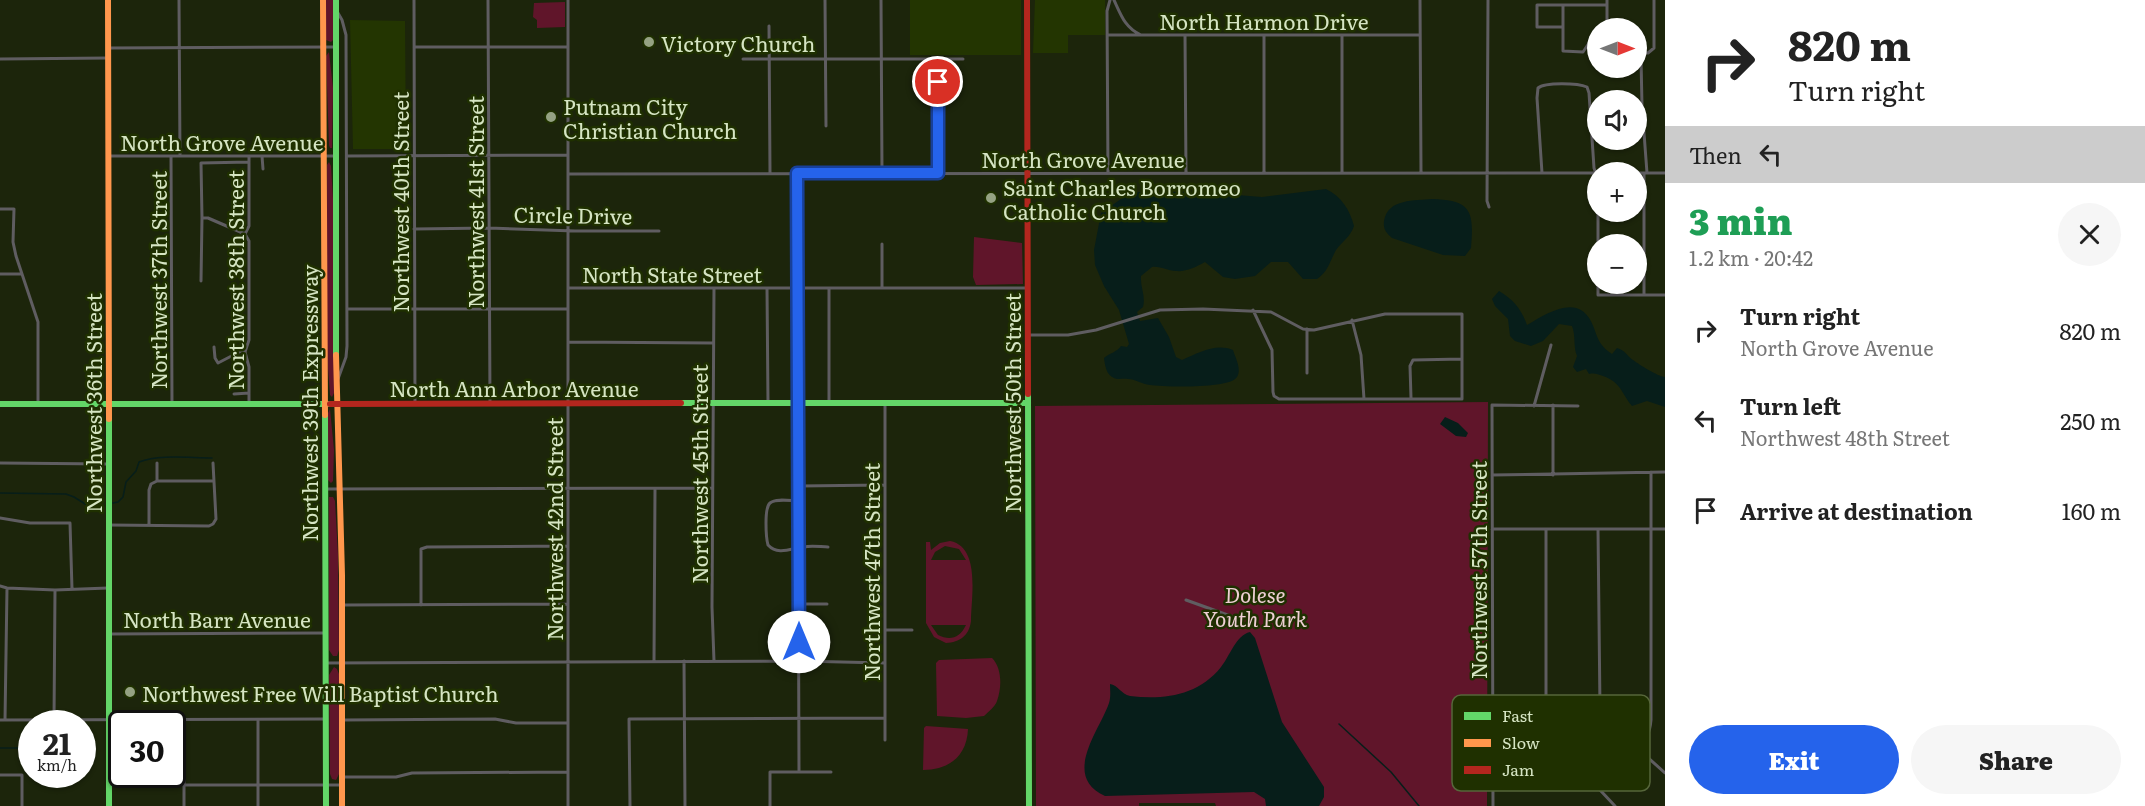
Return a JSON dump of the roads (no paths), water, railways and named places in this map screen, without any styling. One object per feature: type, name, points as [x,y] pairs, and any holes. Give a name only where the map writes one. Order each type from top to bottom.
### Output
[{"type":"main road","name":"Northwest 36th Street","points":[[108,0],[109,710]]},
{"type":"main road","name":"Northwest 39th Expressway","points":[[323,0],[326,806]]},
{"type":"main road","name":"Northwest 39th Expressway","points":[[336,0],[336,404],[342,605],[342,806]]},
{"type":"main road","name":"Northwest 50th Street","points":[[1027,0],[1029,806]]},
{"type":"main road","name":"North Ann Arbor Avenue","points":[[0,404],[1028,403]]},
{"type":"main road","name":"Northwest 36th Street","points":[[109,788],[109,806]]},
{"type":"street","name":"Northwest 37th Street","points":[[179,0],[180,156]]},
{"type":"street","name":"Northwest 40th Street","points":[[414,0],[415,404]]},
{"type":"street","name":"Northwest 41st Street","points":[[488,0],[490,403]]},
{"type":"street","name":"Northwest 42nd Street","points":[[568,0],[568,806]]},
{"type":"street","points":[[825,0],[826,126]]},
{"type":"street","points":[[881,0],[882,173]]},
{"type":"street","points":[[1108,173],[1107,11],[1112,0]]},
{"type":"street","points":[[1112,0],[1125,23],[1134,32],[1142,35]]},
{"type":"street","points":[[1420,0],[1420,173]]},
{"type":"street","points":[[1488,0],[1488,207]]},
{"type":"street","points":[[1607,0],[1607,18]]},
{"type":"street","points":[[1647,53],[1654,48],[1654,0]]},
{"type":"street","points":[[1563,27],[1537,27],[1537,5],[1607,5]]},
{"type":"street","points":[[1563,5],[1563,51],[1583,52],[1587,46]]},
{"type":"street","name":"Northwest 39th Expressway","points":[[336,10],[342,20],[346,35],[347,156],[346,357],[336,383]]},
{"type":"street","points":[[769,26],[770,173]]},
{"type":"street","name":"North Harmon Drive","points":[[1107,35],[1420,35]]},
{"type":"street","points":[[1185,35],[1186,173]]},
{"type":"street","points":[[1264,35],[1264,173]]},
{"type":"street","points":[[1342,35],[1342,173]]},
{"type":"street","points":[[108,48],[336,47]]},
{"type":"street","points":[[414,47],[568,47]]},
{"type":"street","points":[[0,59],[108,58]]},
{"type":"street","points":[[743,59],[963,59]]},
{"type":"street","points":[[938,59],[938,173]]},
{"type":"street","points":[[1641,78],[1645,162]]},
{"type":"street","points":[[1542,173],[1537,91],[1542,85],[1581,84],[1589,90],[1596,162]]},
{"type":"street","name":"North Grove Avenue","points":[[347,156],[568,155]]},
{"type":"street","name":"North Grove Avenue","points":[[108,156],[336,156]]},
{"type":"street","name":"Northwest 37th Street","points":[[171,156],[172,404]]},
{"type":"street","points":[[201,156],[201,281]]},
{"type":"street","name":"Northwest 38th Street","points":[[249,156],[249,226],[245,234],[249,241],[249,340],[245,349],[249,367],[249,404]]},
{"type":"street","points":[[262,156],[263,169]]},
{"type":"street","points":[[201,163],[249,162]]},
{"type":"street","points":[[797,173],[799,772]]},
{"type":"street","name":"North Grove Avenue","points":[[568,174],[1587,173]]},
{"type":"street","points":[[1647,173],[1665,173]]},
{"type":"street","points":[[0,209],[14,210],[14,242],[21,274],[38,322],[38,404]]},
{"type":"street","points":[[202,218],[208,218],[245,234]]},
{"type":"street","points":[[1644,295],[1645,222]]},
{"type":"street","name":"Circle Drive","points":[[414,229],[659,231]]},
{"type":"street","points":[[882,244],[882,288]]},
{"type":"street","points":[[0,274],[21,274]]},
{"type":"street","name":"North State Street","points":[[568,288],[1028,288]]},
{"type":"street","name":"Northwest 45th Street","points":[[714,288],[712,488],[714,661]]},
{"type":"street","points":[[767,288],[768,403]]},
{"type":"street","points":[[829,288],[829,403]]},
{"type":"street","points":[[1598,294],[1665,295]]},
{"type":"street","name":"North State Street","points":[[347,309],[568,309]]},
{"type":"street","points":[[1028,335],[1068,335],[1095,330],[1160,310],[1253,310],[1271,312],[1314,330],[1385,314],[1462,314],[1462,399],[1275,398],[1272,350],[1253,310]]},
{"type":"street","points":[[1352,320],[1361,355],[1364,399]]},
{"type":"street","points":[[1307,329],[1307,372]]},
{"type":"street","points":[[568,342],[714,343]]},
{"type":"street","points":[[1551,345],[1534,405],[1578,406]]},
{"type":"street","points":[[214,347],[214,358],[218,363],[245,349]]},
{"type":"street","points":[[1411,399],[1410,366],[1413,360],[1462,359]]},
{"type":"street","points":[[234,394],[249,393]]},
{"type":"street","name":"Northwest 47th Street","points":[[885,403],[885,740]]},
{"type":"street","name":"Northwest 57th Street","points":[[1492,695],[1492,405],[1534,405]]},
{"type":"street","points":[[1553,405],[1553,475]]},
{"type":"street","points":[[0,463],[108,464]]},
{"type":"street","points":[[157,463],[157,481]]},
{"type":"street","points":[[108,525],[209,526],[213,524],[216,519],[213,463]]},
{"type":"street","points":[[1650,731],[1651,472]]},
{"type":"street","points":[[1492,475],[1665,472]]},
{"type":"street","points":[[149,525],[148,490],[151,484],[157,481],[213,481]]},
{"type":"street","points":[[798,486],[885,485]]},
{"type":"street","points":[[324,489],[712,488]]},
{"type":"street","points":[[654,661],[655,489]]},
{"type":"street","points":[[798,501],[773,501],[769,504],[766,510],[769,547],[776,550],[828,546]]},
{"type":"street","points":[[0,518],[30,523],[70,523],[72,589]]},
{"type":"street","points":[[1492,529],[1665,529]]},
{"type":"street","points":[[1546,529],[1546,695]]},
{"type":"street","points":[[1598,529],[1599,695]]},
{"type":"street","points":[[421,605],[421,549],[427,547],[568,546]]},
{"type":"street","points":[[0,586],[55,590],[108,588]]},
{"type":"street","points":[[7,588],[2,720],[18,720]]},
{"type":"street","points":[[54,710],[55,590]]},
{"type":"street","points":[[1186,600],[1236,618]]},
{"type":"street","name":"North Barr Avenue","points":[[342,605],[568,604]]},
{"type":"street","points":[[799,604],[827,604]]},
{"type":"street","points":[[885,630],[912,630]]},
{"type":"street","name":"North Barr Avenue","points":[[109,634],[326,633]]},
{"type":"street","points":[[684,661],[684,806]]},
{"type":"street","points":[[326,663],[799,661],[885,663]]},
{"type":"street","points":[[630,806],[629,719],[885,718]]},
{"type":"street","points":[[186,721],[326,719]]},
{"type":"street","points":[[342,720],[495,719],[516,723],[568,723]]},
{"type":"street","points":[[258,721],[258,806]]},
{"type":"street","points":[[1650,760],[1665,772]]},
{"type":"street","points":[[342,777],[396,777],[412,773],[568,772]]},
{"type":"street","points":[[770,806],[770,772],[831,772]]},
{"type":"street","points":[[0,775],[22,775],[22,806]]},
{"type":"street","points":[[186,785],[342,785]]},
{"type":"street","points":[[184,806],[185,788]]},
{"type":"street","points":[[1601,791],[1615,806]]},
{"type":"water","points":[[1326,189],[1344,204],[1354,226],[1349,236],[1336,250],[1326,270],[1317,279],[1303,279],[1288,262],[1271,262],[1255,276],[1235,279],[1223,277],[1205,262],[1191,269],[1180,271],[1152,267],[1141,276],[1144,303],[1137,312],[1140,321],[1158,318],[1169,337],[1176,357],[1182,360],[1213,348],[1233,350],[1238,367],[1237,377],[1222,384],[1169,386],[1147,384],[1131,379],[1116,379],[1109,375],[1104,358],[1121,346],[1127,347],[1129,344],[1119,310],[1104,286],[1095,265],[1094,250],[1101,213],[1131,192],[1199,192],[1262,197]]},
{"type":"water","points":[[1432,199],[1455,202],[1468,210],[1471,217],[1472,236],[1471,248],[1465,256],[1443,255],[1392,238],[1385,231],[1384,221],[1396,204]]},
{"type":"water","points":[[1499,291],[1516,305],[1527,325],[1554,310],[1573,307],[1581,310],[1588,317],[1605,349],[1612,354],[1617,348],[1620,349],[1644,367],[1665,377],[1665,407],[1647,401],[1632,406],[1614,382],[1598,374],[1589,374],[1586,369],[1577,372],[1573,367],[1577,356],[1572,326],[1559,324],[1543,341],[1531,346],[1515,341],[1510,336],[1508,319],[1495,306],[1492,299]]},
{"type":"water","points":[[1445,417],[1458,423],[1468,433],[1466,437],[1456,436],[1440,424]]},
{"type":"water","points":[[1250,632],[1255,638],[1282,722],[1324,787],[1324,797],[1319,806],[1266,806],[1265,799],[1254,792],[1105,796],[1092,787],[1086,777],[1087,752],[1109,703],[1110,684],[1127,695],[1142,697],[1167,696],[1191,690],[1212,677],[1237,641]]},
{"type":"waterway","points":[[113,503],[123,497],[126,482],[136,471],[139,462],[165,457],[212,458]]},
{"type":"waterway","points":[[0,493],[66,494],[90,507],[104,506]]},
{"type":"waterway","points":[[1339,724],[1391,772],[1419,806]]},
{"type":"waterway","points":[[0,748],[18,748]]},
{"type":"place","name":"Victory Church","points":[[649,42]]},
{"type":"place","name":"Putnam City Christian Church","points":[[551,117]]},
{"type":"place","name":"Saint Charles Borromeo Catholic Church","points":[[991,198]]},
{"type":"place","name":"Northwest Free Will Baptist Church","points":[[130,692]]},
{"type":"park label","name":"Dolese Youth Park","points":[[1255,605]]}]
